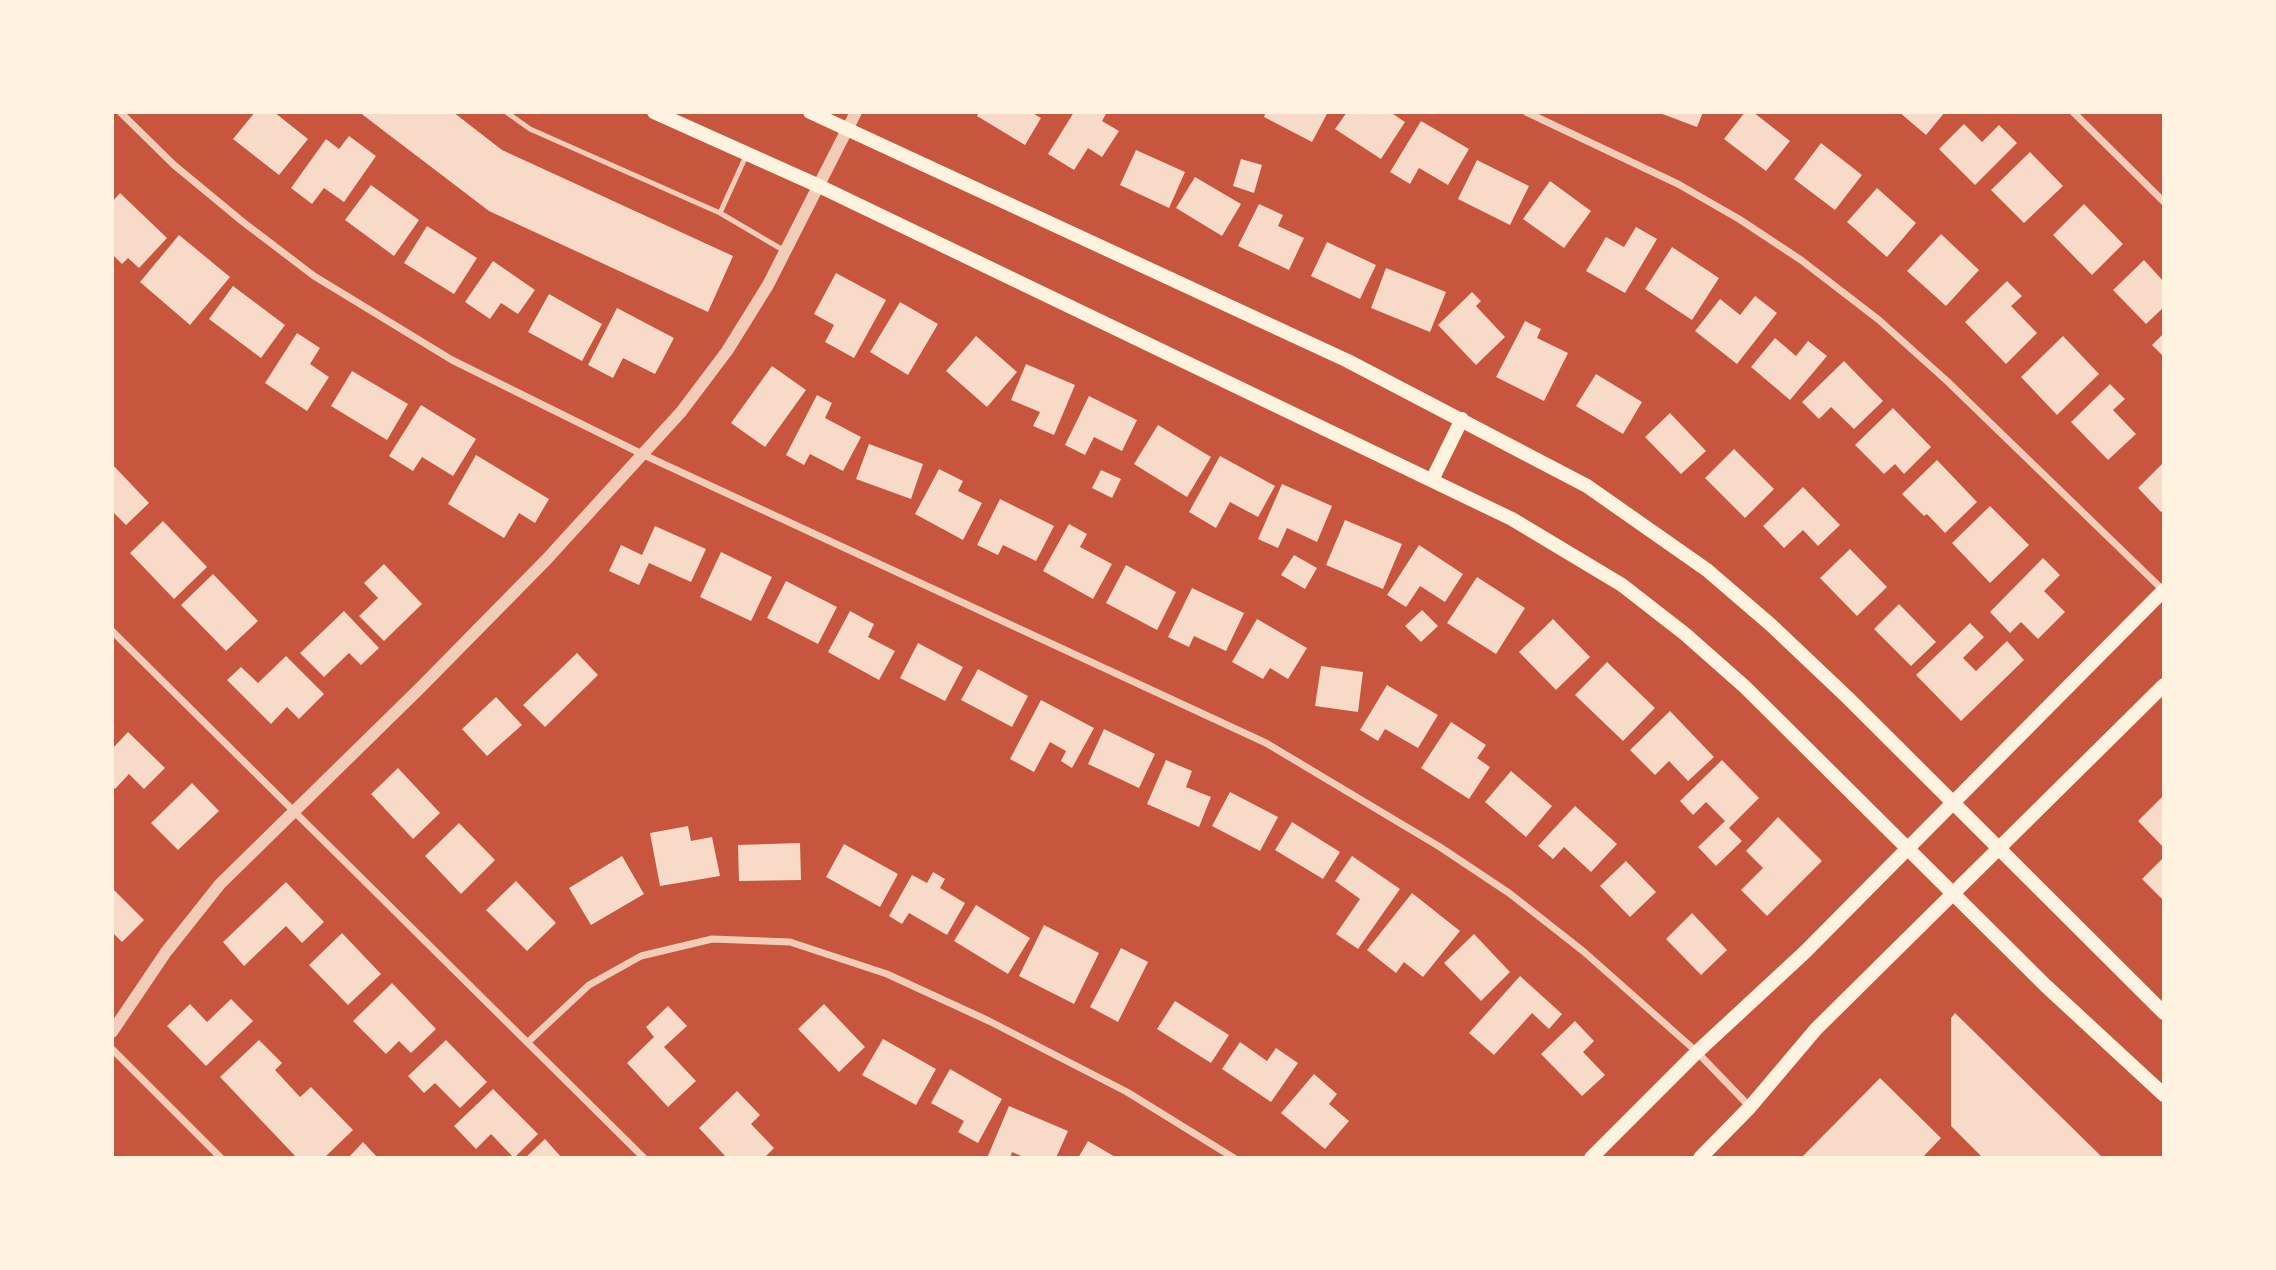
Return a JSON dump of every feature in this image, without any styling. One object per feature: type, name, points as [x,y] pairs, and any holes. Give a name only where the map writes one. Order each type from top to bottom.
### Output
[{"type":"main road","points":[[654,112],[819,186],[1512,519],[1622,585],[1685,634],[1745,687],[2046,986],[2164,1095]]},
{"type":"main road","points":[[810,112],[1348,361],[1587,486],[1707,570],[1790,643],[2164,1013]]},
{"type":"main road","points":[[1432,480],[1462,419]]},
{"type":"main road","points":[[1591,1158],[1697,1052],[1805,952],[2164,591]]},
{"type":"main road","points":[[1700,1158],[1750,1107],[1816,1029],[2164,685]]},
{"type":"street","points":[[120,112],[174,165],[314,276],[452,360],[644,454],[1266,743],[1440,847],[1509,893],[1583,951],[1697,1052],[1750,1107]]},
{"type":"street","points":[[112,1032],[166,952],[220,884],[546,560],[681,412],[727,351],[786,252],[856,112]]},
{"type":"street","points":[[1526,112],[1678,184],[1740,219],[1811,268],[1879,320],[1947,381],[2164,591]]},
{"type":"street","points":[[2073,112],[2164,202]]},
{"type":"street","points":[[112,631],[644,1158]]},
{"type":"street","points":[[528,1042],[589,985],[641,956],[712,939],[790,942],[887,974],[989,1021],[1127,1092],[1234,1158]]},
{"type":"street","points":[[112,1049],[221,1158]]},
{"type":"lane","points":[[506,112],[530,129],[720,213],[786,252]]},
{"type":"lane","points":[[720,213],[747,153]]},
{"type":"building","points":[[255,112],[274,112],[308,139],[279,175],[233,139]]},
{"type":"building","points":[[359,112],[453,112],[502,150],[733,256],[708,312],[489,211]]},
{"type":"building","points":[[979,112],[1031,112],[1041,118],[1025,145],[977,116]]},
{"type":"building","points":[[1074,112],[1107,112],[1102,121],[1119,131],[1102,157],[1088,148],[1074,170],[1048,154]]},
{"type":"building","points":[[1266,112],[1328,112],[1312,142],[1264,117]]},
{"type":"building","points":[[1347,112],[1390,112],[1405,122],[1381,159],[1335,129]]},
{"type":"building","points":[[1657,112],[1703,112],[1697,127]]},
{"type":"building","points":[[1745,112],[1753,112],[1790,141],[1766,171],[1724,139]]},
{"type":"building","points":[[1899,112],[1945,112],[1926,135]]},
{"type":"building","points":[[1421,121],[1469,149],[1448,185],[1419,168],[1410,184],[1390,172]]},
{"type":"building","points":[[1964,124],[1982,142],[1999,125],[2017,143],[1975,185],[1939,149]]},
{"type":"building","points":[[349,136],[376,156],[344,202],[324,188],[312,204],[291,188],[326,139],[339,149]]},
{"type":"building","points":[[1821,143],[1862,175],[1835,210],[1794,179]]},
{"type":"building","points":[[1136,150],[1185,172],[1169,208],[1120,185]]},
{"type":"building","points":[[2030,152],[2063,186],[2024,223],[1991,190]]},
{"type":"building","points":[[1241,159],[1262,165],[1254,193],[1233,186]]},
{"type":"building","points":[[1477,160],[1529,186],[1510,225],[1458,199]]},
{"type":"building","points":[[1195,177],[1241,204],[1222,236],[1176,208]]},
{"type":"building","points":[[1550,181],[1591,211],[1564,248],[1523,219]]},
{"type":"building","points":[[371,185],[419,220],[394,256],[345,220]]},
{"type":"building","points":[[1877,188],[1916,223],[1887,257],[1847,222]]},
{"type":"building","points":[[120,193],[167,238],[139,268],[128,258],[122,264],[112,254],[112,202]]},
{"type":"building","points":[[1259,204],[1283,215],[1278,226],[1304,238],[1289,270],[1238,246]]},
{"type":"building","points":[[2084,204],[2123,244],[2092,275],[2053,235]]},
{"type":"building","points":[[427,226],[477,258],[454,294],[404,263]]},
{"type":"building","points":[[1636,227],[1657,239],[1625,293],[1586,271],[1606,237],[1624,247]]},
{"type":"building","points":[[1941,234],[1979,270],[1946,306],[1907,271]]},
{"type":"building","points":[[179,235],[230,277],[190,325],[140,282]]},
{"type":"building","points":[[1327,242],[1376,265],[1360,299],[1311,276]]},
{"type":"building","points":[[1672,247],[1719,278],[1692,320],[1645,289]]},
{"type":"building","points":[[2144,260],[2164,282],[2164,307],[2146,324],[2113,290]]},
{"type":"building","points":[[493,261],[535,290],[518,314],[501,303],[490,319],[465,302]]},
{"type":"building","points":[[1386,268],[1446,292],[1430,332],[1371,308]]},
{"type":"building","points":[[836,273],[886,300],[854,358],[825,342],[834,325],[814,314]]},
{"type":"building","points":[[2007,281],[2022,296],[2011,306],[2037,333],[2006,364],[1965,322]]},
{"type":"building","points":[[233,286],[285,325],[261,358],[209,319]]},
{"type":"building","points":[[1472,292],[1481,301],[1476,306],[1505,337],[1476,365],[1438,325]]},
{"type":"building","points":[[549,294],[602,324],[582,361],[528,332]]},
{"type":"building","points":[[1755,296],[1777,313],[1737,364],[1695,331],[1720,299],[1740,315]]},
{"type":"building","points":[[900,302],[938,324],[908,375],[870,352]]},
{"type":"building","points":[[617,308],[674,338],[655,374],[623,358],[613,378],[588,365]]},
{"type":"building","points":[[1525,321],[1541,329],[1537,338],[1568,353],[1544,401],[1496,377]]},
{"type":"building","points":[[297,333],[320,348],[310,364],[329,377],[307,411],[265,383]]},
{"type":"building","points":[[2164,333],[2164,357],[2152,345]]},
{"type":"building","points":[[976,336],[1017,372],[987,407],[946,371]]},
{"type":"building","points":[[2063,336],[2099,374],[2057,415],[2021,377]]},
{"type":"building","points":[[1775,338],[1796,356],[1808,341],[1827,356],[1790,400],[1751,367]]},
{"type":"building","points":[[1844,361],[1883,401],[1854,429],[1831,407],[1819,419],[1802,402]]},
{"type":"building","points":[[1026,364],[1075,385],[1054,435],[1033,426],[1040,412],[1011,400]]},
{"type":"building","points":[[772,366],[806,390],[765,447],[731,423]]},
{"type":"building","points":[[352,371],[408,404],[387,440],[331,406]]},
{"type":"building","points":[[1596,374],[1642,402],[1623,434],[1576,406]]},
{"type":"building","points":[[2110,384],[2125,399],[2113,410],[2136,434],[2108,460],[2071,422]]},
{"type":"building","points":[[817,395],[832,403],[825,418],[861,437],[843,471],[810,454],[804,465],[786,455]]},
{"type":"building","points":[[1089,396],[1137,420],[1122,451],[1094,437],[1085,455],[1065,445]]},
{"type":"building","points":[[421,405],[476,439],[453,476],[422,457],[413,471],[389,456]]},
{"type":"building","points":[[1893,408],[1931,447],[1904,474],[1895,464],[1884,474],[1855,445]]},
{"type":"building","points":[[1670,413],[1706,451],[1681,474],[1645,437]]},
{"type":"building","points":[[1158,425],[1211,457],[1187,497],[1134,464]]},
{"type":"building","points":[[869,444],[923,464],[911,499],[856,479]]},
{"type":"building","points":[[1734,449],[1774,489],[1745,518],[1705,478]]},
{"type":"building","points":[[476,455],[549,499],[535,523],[519,513],[504,538],[448,504]]},
{"type":"building","points":[[1220,456],[1275,486],[1258,517],[1230,502],[1216,528],[1189,512]]},
{"type":"building","points":[[1937,460],[1977,502],[1945,533],[1902,494]]},
{"type":"building","points":[[2164,462],[2164,509],[2161,512],[2138,488]]},
{"type":"building","points":[[113,465],[149,503],[126,525],[112,511]]},
{"type":"building","points":[[939,469],[963,481],[958,491],[982,503],[963,540],[915,514]]},
{"type":"building","points":[[1101,470],[1121,479],[1112,498],[1092,488]]},
{"type":"building","points":[[1282,484],[1332,506],[1317,542],[1287,528],[1278,548],[1258,539]]},
{"type":"building","points":[[1803,487],[1840,525],[1818,546],[1803,530],[1784,548],[1763,526]]},
{"type":"building","points":[[1000,499],[1054,526],[1036,561],[1003,545],[998,555],[977,545]]},
{"type":"building","points":[[1990,506],[2029,545],[1990,583],[1952,543]]},
{"type":"building","points":[[1345,520],[1402,544],[1383,589],[1326,565]]},
{"type":"building","points":[[163,521],[207,567],[174,599],[130,553]]},
{"type":"building","points":[[1069,524],[1087,534],[1080,547],[1112,564],[1093,599],[1043,571]]},
{"type":"building","points":[[655,526],[706,549],[691,582],[649,563],[639,585],[609,571],[621,545],[642,555]]},
{"type":"building","points":[[1419,545],[1463,574],[1445,602],[1420,586],[1406,607],[1387,595]]},
{"type":"building","points":[[1850,549],[1887,587],[1857,616],[1820,578]]},
{"type":"building","points":[[721,552],[772,577],[751,621],[700,597]]},
{"type":"building","points":[[1294,555],[1317,568],[1305,589],[1281,575]]},
{"type":"building","points":[[2043,558],[2060,575],[2044,591],[2065,612],[2038,639],[2021,622],[2010,633],[1990,612]]},
{"type":"building","points":[[384,564],[422,604],[384,641],[359,616],[378,598],[364,583]]},
{"type":"building","points":[[1126,565],[1176,592],[1157,630],[1106,603]]},
{"type":"building","points":[[213,574],[258,621],[226,651],[181,605]]},
{"type":"building","points":[[1477,577],[1525,608],[1496,654],[1447,623]]},
{"type":"building","points":[[786,581],[837,607],[818,644],[767,618]]},
{"type":"building","points":[[1192,588],[1244,613],[1226,651],[1194,636],[1189,647],[1168,637]]},
{"type":"building","points":[[1899,604],[1936,642],[1911,666],[1874,629]]},
{"type":"building","points":[[1422,610],[1438,626],[1421,642],[1405,626]]},
{"type":"building","points":[[344,611],[379,648],[361,665],[349,653],[324,677],[300,653]]},
{"type":"building","points":[[850,611],[874,624],[868,637],[895,651],[879,680],[828,652]]},
{"type":"building","points":[[1257,619],[1307,648],[1288,679],[1270,668],[1263,679],[1232,662]]},
{"type":"building","points":[[1553,619],[1590,657],[1556,690],[1519,652]]},
{"type":"building","points":[[1970,623],[1984,637],[1963,658],[1976,671],[2007,641],[2024,660],[1961,721],[1916,675]]},
{"type":"building","points":[[918,643],[963,667],[945,701],[900,678]]},
{"type":"building","points":[[577,653],[598,675],[545,727],[523,705]]},
{"type":"building","points":[[286,656],[324,694],[299,719],[287,707],[271,724],[227,680],[241,667],[258,683]]},
{"type":"building","points":[[1607,662],[1655,708],[1623,741],[1575,695]]},
{"type":"building","points":[[1321,666],[1363,672],[1358,712],[1315,706]]},
{"type":"building","points":[[978,669],[1028,696],[1012,727],[961,700]]},
{"type":"building","points":[[1387,685],[1438,715],[1418,748],[1385,729],[1378,741],[1360,730]]},
{"type":"building","points":[[496,697],[522,725],[487,756],[462,729]]},
{"type":"building","points":[[1041,700],[1094,728],[1072,768],[1061,761],[1066,751],[1050,742],[1034,772],[1010,759]]},
{"type":"building","points":[[1670,711],[1714,757],[1688,781],[1669,761],[1655,775],[1630,750]]},
{"type":"building","points":[[1451,722],[1486,745],[1477,758],[1490,767],[1469,799],[1421,768]]},
{"type":"building","points":[[1104,729],[1155,754],[1139,788],[1088,764]]},
{"type":"building","points":[[128,732],[165,768],[144,789],[129,774],[115,789],[112,785],[112,749]]},
{"type":"building","points":[[1166,760],[1192,771],[1186,787],[1211,797],[1199,827],[1147,804]]},
{"type":"building","points":[[1722,760],[1759,798],[1729,828],[1742,841],[1716,866],[1698,847],[1725,821],[1706,802],[1693,815],[1680,801]]},
{"type":"building","points":[[398,768],[440,813],[413,839],[371,794]]},
{"type":"building","points":[[1511,771],[1552,806],[1526,837],[1485,802]]},
{"type":"building","points":[[192,783],[219,811],[178,850],[151,823]]},
{"type":"building","points":[[1230,792],[1278,817],[1260,851],[1212,826]]},
{"type":"building","points":[[2164,795],[2164,848],[2138,821]]},
{"type":"building","points":[[1575,806],[1617,844],[1591,872],[1564,847],[1553,859],[1538,846]]},
{"type":"building","points":[[1778,817],[1822,861],[1767,916],[1741,890],[1763,868],[1746,851]]},
{"type":"building","points":[[1292,822],[1340,852],[1323,879],[1275,850]]},
{"type":"building","points":[[459,823],[495,860],[461,894],[425,856]]},
{"type":"building","points":[[688,826],[691,841],[712,837],[720,876],[660,886],[650,833]]},
{"type":"building","points":[[800,843],[801,880],[739,881],[738,845]]},
{"type":"building","points":[[844,844],[898,874],[880,907],[826,877]]},
{"type":"building","points":[[622,856],[644,894],[591,925],[569,888]]},
{"type":"building","points":[[1352,856],[1400,889],[1358,949],[1336,934],[1360,899],[1335,881]]},
{"type":"building","points":[[2164,857],[2164,901],[2142,879]]},
{"type":"building","points":[[1626,861],[1656,892],[1630,917],[1600,886]]},
{"type":"building","points":[[933,872],[945,879],[940,888],[965,903],[947,935],[909,913],[902,924],[889,916],[912,875],[927,883]]},
{"type":"building","points":[[516,881],[556,923],[527,951],[486,910]]},
{"type":"building","points":[[286,882],[324,922],[302,943],[286,926],[244,966],[223,942]]},
{"type":"building","points":[[112,888],[144,920],[122,942],[112,932]]},
{"type":"building","points":[[1412,893],[1460,931],[1423,977],[1404,962],[1396,973],[1367,950]]},
{"type":"building","points":[[976,905],[1030,938],[1008,974],[954,941]]},
{"type":"building","points":[[1692,913],[1727,950],[1701,975],[1666,939]]},
{"type":"building","points":[[1044,925],[1099,953],[1074,1004],[1019,976]]},
{"type":"building","points":[[342,933],[381,974],[348,1005],[309,965]]},
{"type":"building","points":[[1474,934],[1510,972],[1481,1001],[1444,963]]},
{"type":"building","points":[[1121,948],[1148,962],[1118,1022],[1090,1007]]},
{"type":"building","points":[[1520,976],[1562,1014],[1549,1029],[1532,1013],[1494,1055],[1469,1033]]},
{"type":"building","points":[[392,983],[436,1029],[411,1053],[399,1041],[386,1054],[353,1021]]},
{"type":"building","points":[[231,999],[253,1021],[206,1066],[167,1026],[190,1004],[207,1022]]},
{"type":"building","points":[[1175,1001],[1229,1035],[1211,1063],[1157,1029]]},
{"type":"building","points":[[824,1004],[865,1047],[839,1072],[798,1029]]},
{"type":"building","points":[[668,1006],[687,1026],[664,1047],[696,1081],[668,1107],[627,1063],[654,1037],[646,1027]]},
{"type":"building","points":[[1955,1013],[2103,1158],[1983,1158],[1951,1126],[1951,1018]]},
{"type":"building","points":[[1575,1021],[1594,1041],[1583,1052],[1605,1075],[1582,1096],[1541,1054]]},
{"type":"building","points":[[883,1039],[936,1069],[916,1105],[862,1075]]},
{"type":"building","points":[[259,1040],[282,1063],[275,1070],[300,1097],[311,1087],[353,1130],[324,1158],[297,1158],[220,1077]]},
{"type":"building","points":[[446,1040],[487,1082],[460,1108],[435,1083],[424,1093],[408,1076]]},
{"type":"building","points":[[1240,1042],[1267,1061],[1276,1048],[1298,1063],[1271,1102],[1222,1069]]},
{"type":"building","points":[[950,1069],[1002,1099],[978,1143],[958,1132],[964,1121],[931,1103]]},
{"type":"building","points":[[1314,1074],[1337,1094],[1329,1104],[1349,1121],[1325,1149],[1281,1113]]},
{"type":"building","points":[[1880,1078],[1941,1138],[1922,1158],[1801,1158]]},
{"type":"building","points":[[493,1089],[538,1134],[514,1158],[491,1134],[476,1149],[454,1126]]},
{"type":"building","points":[[737,1091],[760,1115],[751,1124],[774,1148],[764,1158],[727,1158],[699,1128]]},
{"type":"building","points":[[1009,1106],[1068,1131],[1056,1158],[1026,1158],[1012,1152],[1010,1158],[987,1158]]},
{"type":"building","points":[[545,1139],[562,1158],[525,1158]]},
{"type":"building","points":[[1088,1141],[1117,1158],[1078,1158]]},
{"type":"building","points":[[363,1142],[378,1158],[348,1158]]}]
